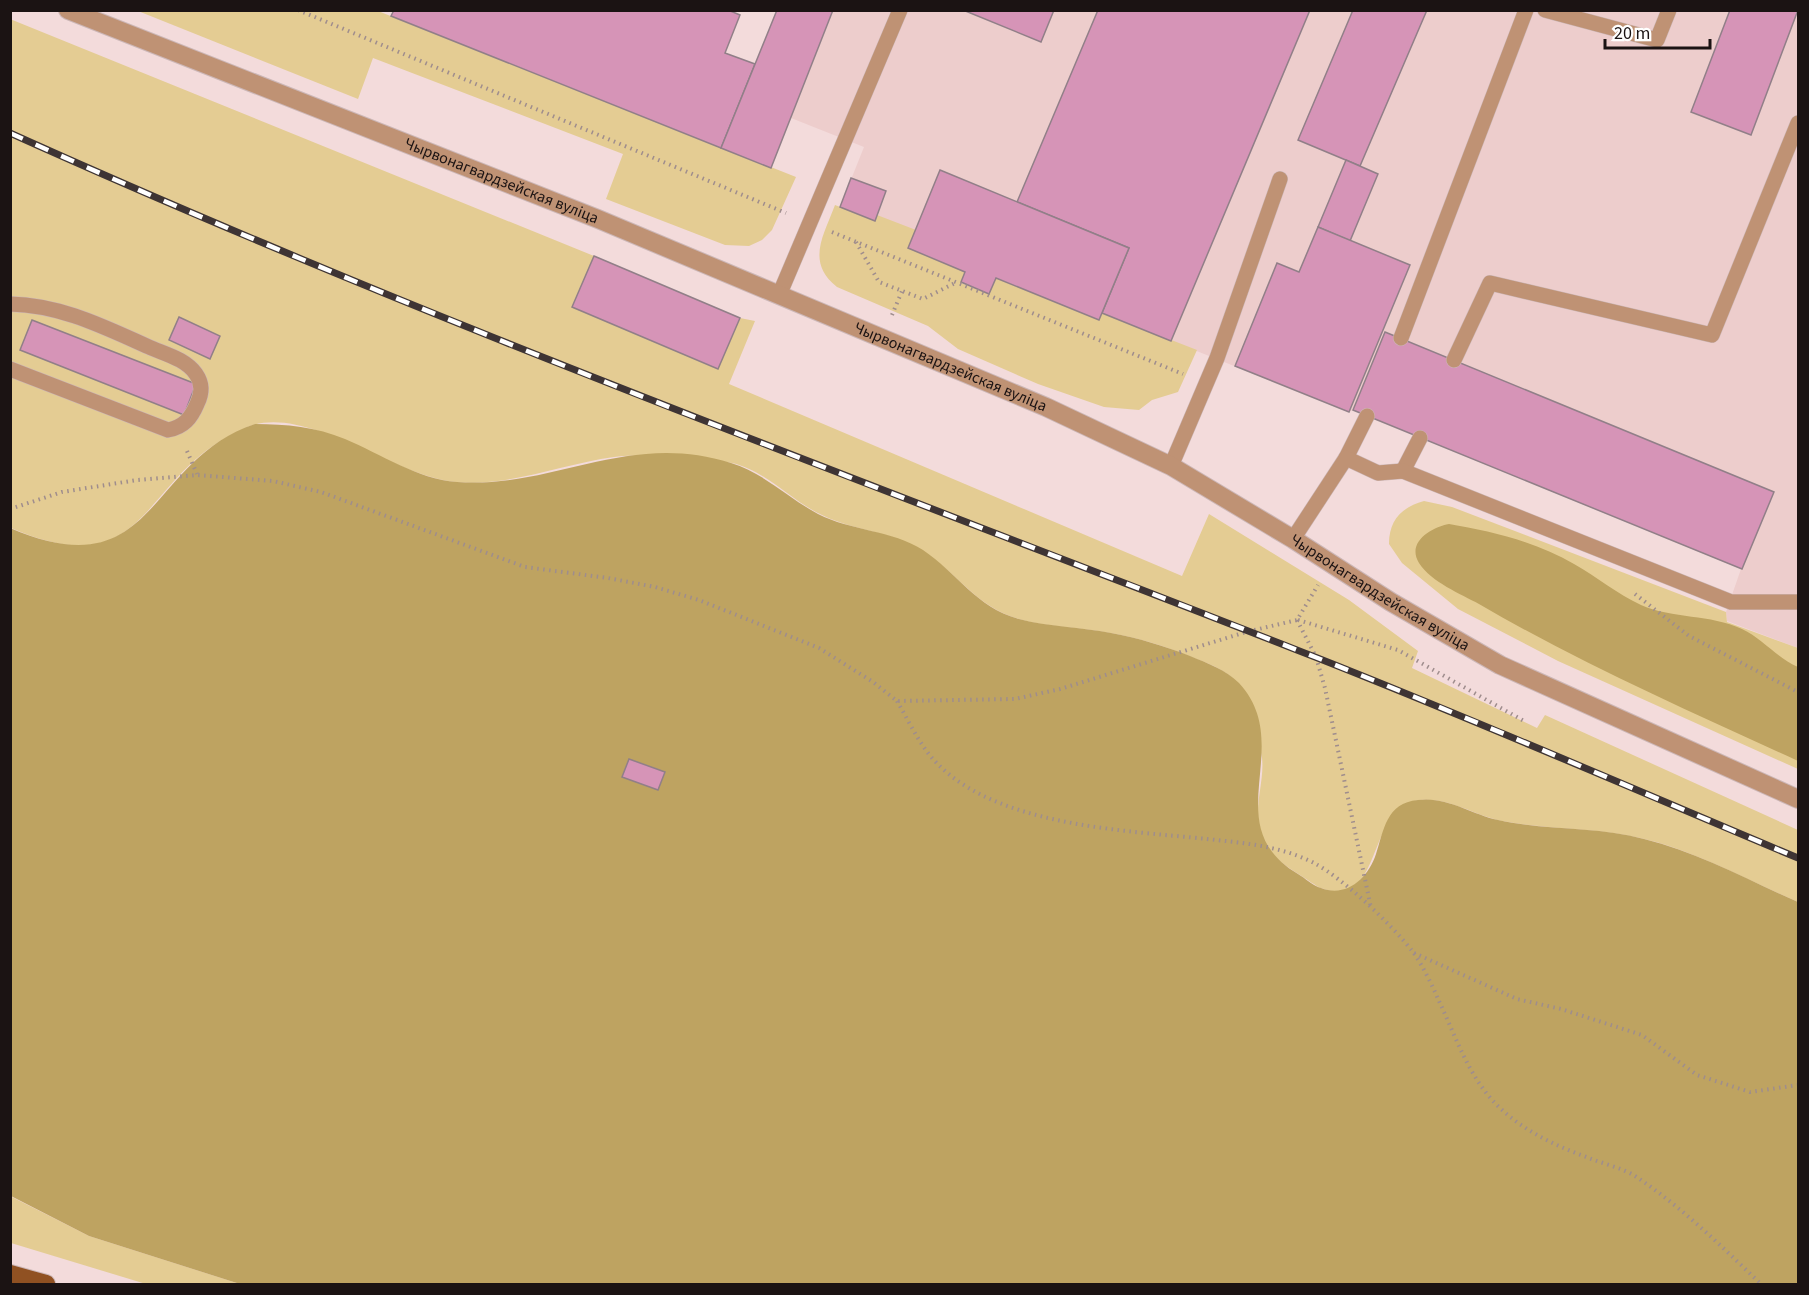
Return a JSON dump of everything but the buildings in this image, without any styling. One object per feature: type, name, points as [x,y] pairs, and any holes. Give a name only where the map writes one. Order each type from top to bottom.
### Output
[{"type":"main road","points":[[10,1274],[46,1284]]},
{"type":"street","name":"Чырвонагвардзейская вуліца","points":[[68,10],[587,214],[780,293],[1046,407],[1171,466],[1293,539],[1391,603],[1500,665],[1798,799]]},
{"type":"lane","points":[[780,293],[900,10]]},
{"type":"lane","points":[[1401,338],[1526,10]]},
{"type":"lane","points":[[1545,10],[1657,40],[1669,10]]},
{"type":"lane","points":[[1454,360],[1490,283],[1712,335],[1798,123]]},
{"type":"lane","points":[[1171,466],[1206,383],[1280,179]]},
{"type":"lane","points":[[10,304],[49,308],[85,318],[183,362],[198,375],[201,395],[185,423],[168,430],[10,369]]},
{"type":"lane","points":[[1293,539],[1346,458],[1367,416]]},
{"type":"lane","points":[[1403,471],[1420,438]]},
{"type":"lane","points":[[1346,458],[1378,473],[1403,471],[1731,602],[1798,602]]},
{"type":"path","points":[[298,10],[855,242],[1206,383]]},
{"type":"path","points":[[855,242],[879,282],[923,299],[955,283]]},
{"type":"path","points":[[10,509],[62,492],[137,480],[197,475],[273,481],[321,492],[525,567],[655,587],[699,600],[819,648],[873,682],[897,701],[929,754],[951,773],[982,795],[1018,810],[1083,825],[1257,844],[1289,852],[1316,864],[1371,908],[1413,953],[1440,1001],[1451,1032],[1484,1090],[1525,1129],[1577,1154],[1632,1174],[1699,1224],[1761,1284]]},
{"type":"path","points":[[1611,555],[1633,592],[1689,636],[1798,692]]},
{"type":"path","points":[[1297,620],[1331,564]]},
{"type":"path","points":[[897,701],[1015,699],[1060,689],[1246,632],[1297,620],[1398,650],[1524,721]]},
{"type":"path","points":[[1297,620],[1316,657],[1328,698],[1371,908]]},
{"type":"path","points":[[1413,953],[1517,999],[1561,1009],[1642,1035],[1696,1075],[1750,1092],[1798,1085]]},
{"type":"shaded area","points":[[138,11],[378,11],[796,177],[772,230],[762,240],[749,246],[725,245],[606,199],[623,154],[373,58],[358,99]]},
{"type":"shaded area","points":[[833,11],[1798,11],[1798,648],[1727,621],[1726,612],[1741,569],[1353,410],[1349,412],[1102,313],[1099,320],[997,278],[989,294],[961,282],[965,272],[908,248],[875,221],[840,207],[864,147],[791,118]]},
{"type":"shaded area","points":[[10,19],[594,256],[573,307],[718,369],[740,318],[755,321],[729,384],[1182,576],[1209,514],[1349,600],[1418,651],[1412,668],[1537,728],[1545,715],[1798,830],[1798,902],[1700,858],[1660,843],[1623,834],[1502,821],[1441,801],[1430,800],[1420,800],[1403,806],[1390,819],[1366,872],[1356,885],[1341,891],[1320,888],[1284,865],[1270,851],[1261,835],[1258,812],[1262,772],[1261,752],[1243,693],[1227,673],[1185,654],[1139,639],[1093,630],[1040,624],[1005,614],[980,599],[936,561],[913,545],[824,516],[757,473],[732,463],[623,456],[594,460],[516,478],[476,483],[456,482],[407,469],[328,434],[276,422],[248,427],[202,454],[138,521],[117,537],[90,545],[56,543],[11,528]]},
{"type":"shaded area","points":[[835,205],[875,220],[877,215],[916,230],[908,248],[965,272],[961,283],[989,294],[996,278],[1099,320],[1102,313],[1197,350],[1178,392],[1152,400],[1139,410],[1104,407],[1038,384],[958,349],[928,326],[837,287],[828,278],[820,259],[822,238]]},
{"type":"shaded area","points":[[255,424],[289,426],[323,432],[345,439],[413,471],[457,482],[492,482],[625,456],[659,453],[694,455],[731,463],[765,479],[807,508],[831,520],[911,543],[935,559],[979,598],[1004,614],[1030,622],[1131,637],[1210,664],[1239,683],[1255,707],[1261,733],[1258,809],[1262,832],[1274,854],[1298,874],[1321,888],[1339,890],[1355,884],[1368,871],[1384,827],[1393,812],[1407,802],[1428,799],[1448,803],[1498,820],[1534,826],[1608,832],[1644,839],[1703,859],[1798,902],[1798,1284],[240,1284],[89,1236],[11,1196],[10,528],[58,543],[95,544],[123,533],[146,514],[191,465],[219,442]]},
{"type":"shaded area","points":[[1424,501],[1452,507],[1726,612],[1727,622],[1798,648],[1798,769],[1558,661],[1458,609],[1402,563],[1389,544],[1391,528],[1398,516],[1409,507]]},
{"type":"shaded area","points":[[1449,524],[1497,534],[1545,549],[1641,605],[1666,613],[1730,624],[1757,638],[1783,659],[1798,667],[1798,761],[1597,667],[1439,582],[1419,563],[1416,548],[1418,542],[1429,532]]},
{"type":"shaded area","points":[[10,1196],[89,1236],[240,1284],[146,1284],[11,1243]]},
{"type":"railway","points":[[10,133],[171,204],[496,339],[1376,681],[1798,858]]}]
